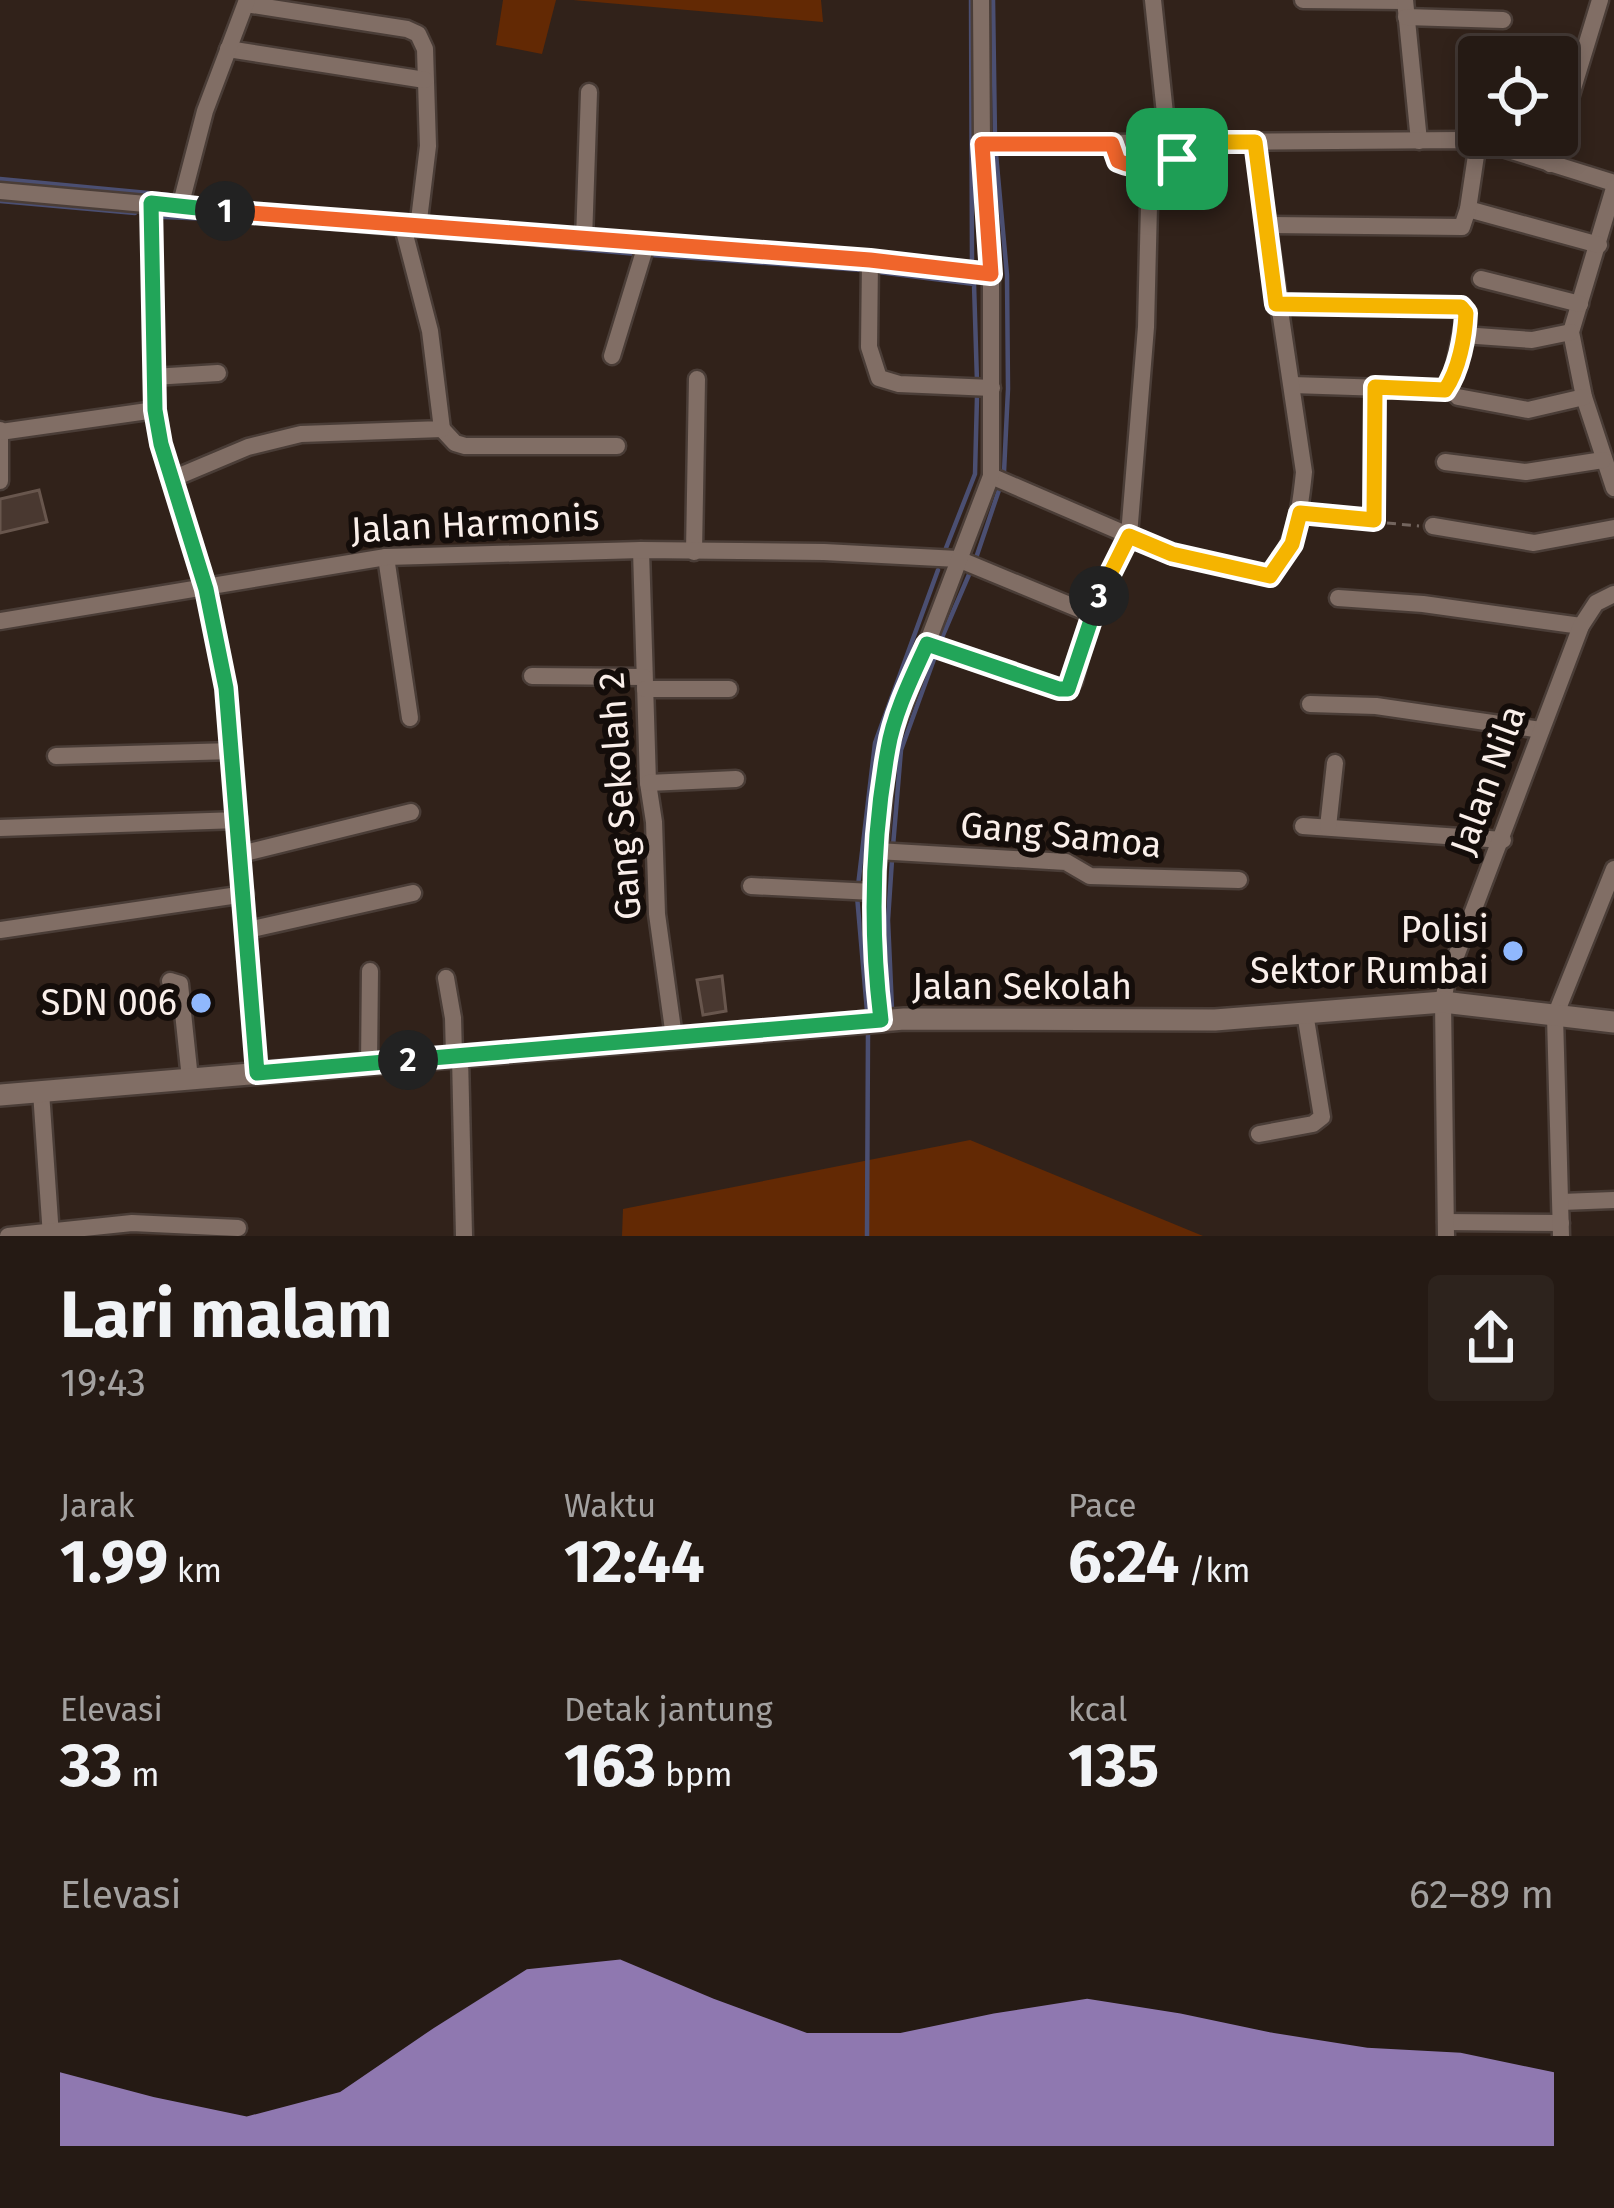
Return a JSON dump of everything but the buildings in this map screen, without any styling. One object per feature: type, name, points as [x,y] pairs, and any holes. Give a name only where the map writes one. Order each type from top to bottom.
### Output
[{"type":"street","points":[[881,1020],[874,966],[873,892],[888,746],[991,476],[991,274],[982,144],[981,0]]},
{"type":"street","points":[[1112,144],[1118,161],[1130,166],[1170,164],[1176,142],[1153,0]]},
{"type":"street","points":[[1303,0],[1405,6],[1503,20]]},
{"type":"street","points":[[1550,164],[1600,0]]},
{"type":"street","points":[[180,207],[205,111],[247,2],[418,34],[423,42],[428,146],[410,228],[442,429],[465,446],[617,446]]},
{"type":"street","points":[[1405,6],[1419,141]]},
{"type":"street","points":[[228,50],[425,80]]},
{"type":"street","points":[[584,240],[589,92]]},
{"type":"street","points":[[991,476],[1172,554],[1270,576],[1292,544],[1304,472],[1255,142]]},
{"type":"street","points":[[982,144],[1458,142]]},
{"type":"street","points":[[1265,225],[1456,229],[1465,224],[1476,156]]},
{"type":"street","points":[[1524,156],[1614,185],[1571,332],[1584,397],[1614,488]]},
{"type":"street","points":[[927,644],[1059,689],[1068,689],[1074,681],[1091,614],[1129,536],[1147,327],[1150,165]]},
{"type":"street","points":[[0,191],[410,228],[870,260],[991,274]]},
{"type":"street","points":[[151,203],[155,410],[206,589],[226,688],[257,1073]]},
{"type":"street","points":[[1468,208],[1598,245]]},
{"type":"street","points":[[612,356],[646,244]]},
{"type":"street","points":[[870,260],[868,347],[880,378],[898,384],[992,388]]},
{"type":"street","points":[[1481,279],[1580,304]]},
{"type":"street","points":[[1276,304],[1461,307],[1466,313],[1452,380],[1445,390],[1292,385]]},
{"type":"street","points":[[1463,335],[1532,340],[1571,332]]},
{"type":"street","points":[[153,377],[218,373]]},
{"type":"street","points":[[694,552],[697,379]]},
{"type":"street","points":[[1300,513],[1374,520],[1375,387]]},
{"type":"street","points":[[1457,398],[1528,410],[1584,397]]},
{"type":"street","points":[[0,481],[0,430],[155,410]]},
{"type":"street","points":[[172,479],[248,447],[301,434],[442,429]]},
{"type":"street","points":[[1445,462],[1526,472],[1603,460]]},
{"type":"street","points":[[1433,526],[1534,543],[1614,528]]},
{"type":"street","name":"Jalan Harmonis","points":[[0,621],[386,557],[641,550],[824,552],[958,560],[1091,614]]},
{"type":"street","name":"Gang Sekolah 2","points":[[641,550],[648,783],[657,914],[674,1037]]},
{"type":"street","points":[[386,557],[410,718]]},
{"type":"street","name":"Jalan Nila","points":[[1446,1229],[1443,1002],[1447,980],[1581,626],[1596,604],[1614,594]]},
{"type":"street","points":[[1338,598],[1423,604],[1581,626]]},
{"type":"street","points":[[532,676],[729,689]]},
{"type":"street","points":[[1310,704],[1376,706],[1541,730]]},
{"type":"street","points":[[56,756],[233,751]]},
{"type":"street","points":[[1328,826],[1335,763]]},
{"type":"street","points":[[648,783],[736,779]]},
{"type":"street","points":[[241,854],[411,812]]},
{"type":"street","points":[[0,828],[239,820]]},
{"type":"street","points":[[1303,826],[1503,840]]},
{"type":"street","name":"Gang Samoa","points":[[877,851],[1066,862],[1090,876],[1239,880]]},
{"type":"street","points":[[1446,1229],[1561,1230],[1555,1016],[1614,869]]},
{"type":"street","points":[[751,886],[873,892]]},
{"type":"street","points":[[248,930],[413,893]]},
{"type":"street","points":[[0,930],[244,894]]},
{"type":"street","points":[[369,1064],[370,971]]},
{"type":"street","points":[[446,978],[457,1056],[464,1236]]},
{"type":"street","points":[[170,981],[180,984],[190,1079]]},
{"type":"street","name":"Jalan Sekolah","points":[[0,1095],[881,1020],[1215,1020],[1443,1002],[1614,1022]]},
{"type":"street","points":[[1259,1134],[1313,1124],[1322,1117],[1305,1013]]},
{"type":"street","points":[[40,1092],[51,1233]]},
{"type":"street","points":[[1561,1202],[1614,1200]]},
{"type":"street","points":[[8,1236],[132,1223],[238,1228]]},
{"type":"path","points":[[1374,520],[1433,526]]},
{"type":"shaded area","points":[[503,0],[556,0],[542,54],[496,45]]},
{"type":"shaded area","points":[[573,0],[821,0],[823,22]]},
{"type":"shaded area","points":[[970,1140],[1203,1236],[622,1236],[623,1209]]},
{"type":"waterway","points":[[846,250],[972,263],[971,0]]},
{"type":"waterway","points":[[993,0],[995,138]]},
{"type":"waterway","points":[[996,154],[1007,275],[1004,472]]},
{"type":"waterway","points":[[0,179],[169,195]]},
{"type":"waterway","points":[[197,199],[299,209]]},
{"type":"waterway","points":[[0,201],[135,213]]},
{"type":"waterway","points":[[164,217],[237,220]]},
{"type":"waterway","points":[[536,245],[637,254]]},
{"type":"waterway","points":[[652,255],[862,270]]},
{"type":"waterway","points":[[878,272],[974,284],[977,382]]},
{"type":"waterway","points":[[946,548],[975,474],[977,397]]},
{"type":"waterway","points":[[976,558],[999,490]]},
{"type":"waterway","points":[[858,886],[875,743],[938,570]]},
{"type":"waterway","points":[[940,642],[971,570]]},
{"type":"waterway","points":[[893,846],[901,750],[937,651]]},
{"type":"waterway","points":[[892,860],[888,920],[892,1009]]},
{"type":"waterway","points":[[857,896],[867,1011]]},
{"type":"waterway","points":[[867,1236],[868,1032]]},
{"type":"place","name":"Polisi Sektor Rumbai","points":[[1513,951]]},
{"type":"place","name":"SDN 006","points":[[201,1003]]},
{"type":"route","points":[[1184,142],[1255,142],[1276,304],[1461,307],[1466,323],[1452,380],[1445,390],[1375,387],[1374,520],[1300,513],[1292,544],[1270,576],[1172,554],[1129,536],[1091,614],[1068,689],[927,644],[888,746],[872,927],[881,1020],[257,1073],[226,688],[206,589],[155,410],[151,203],[403,227],[870,260],[991,274],[982,144],[1112,144],[1118,161],[1130,166],[1170,164],[1177,159],[1184,142]]}]
